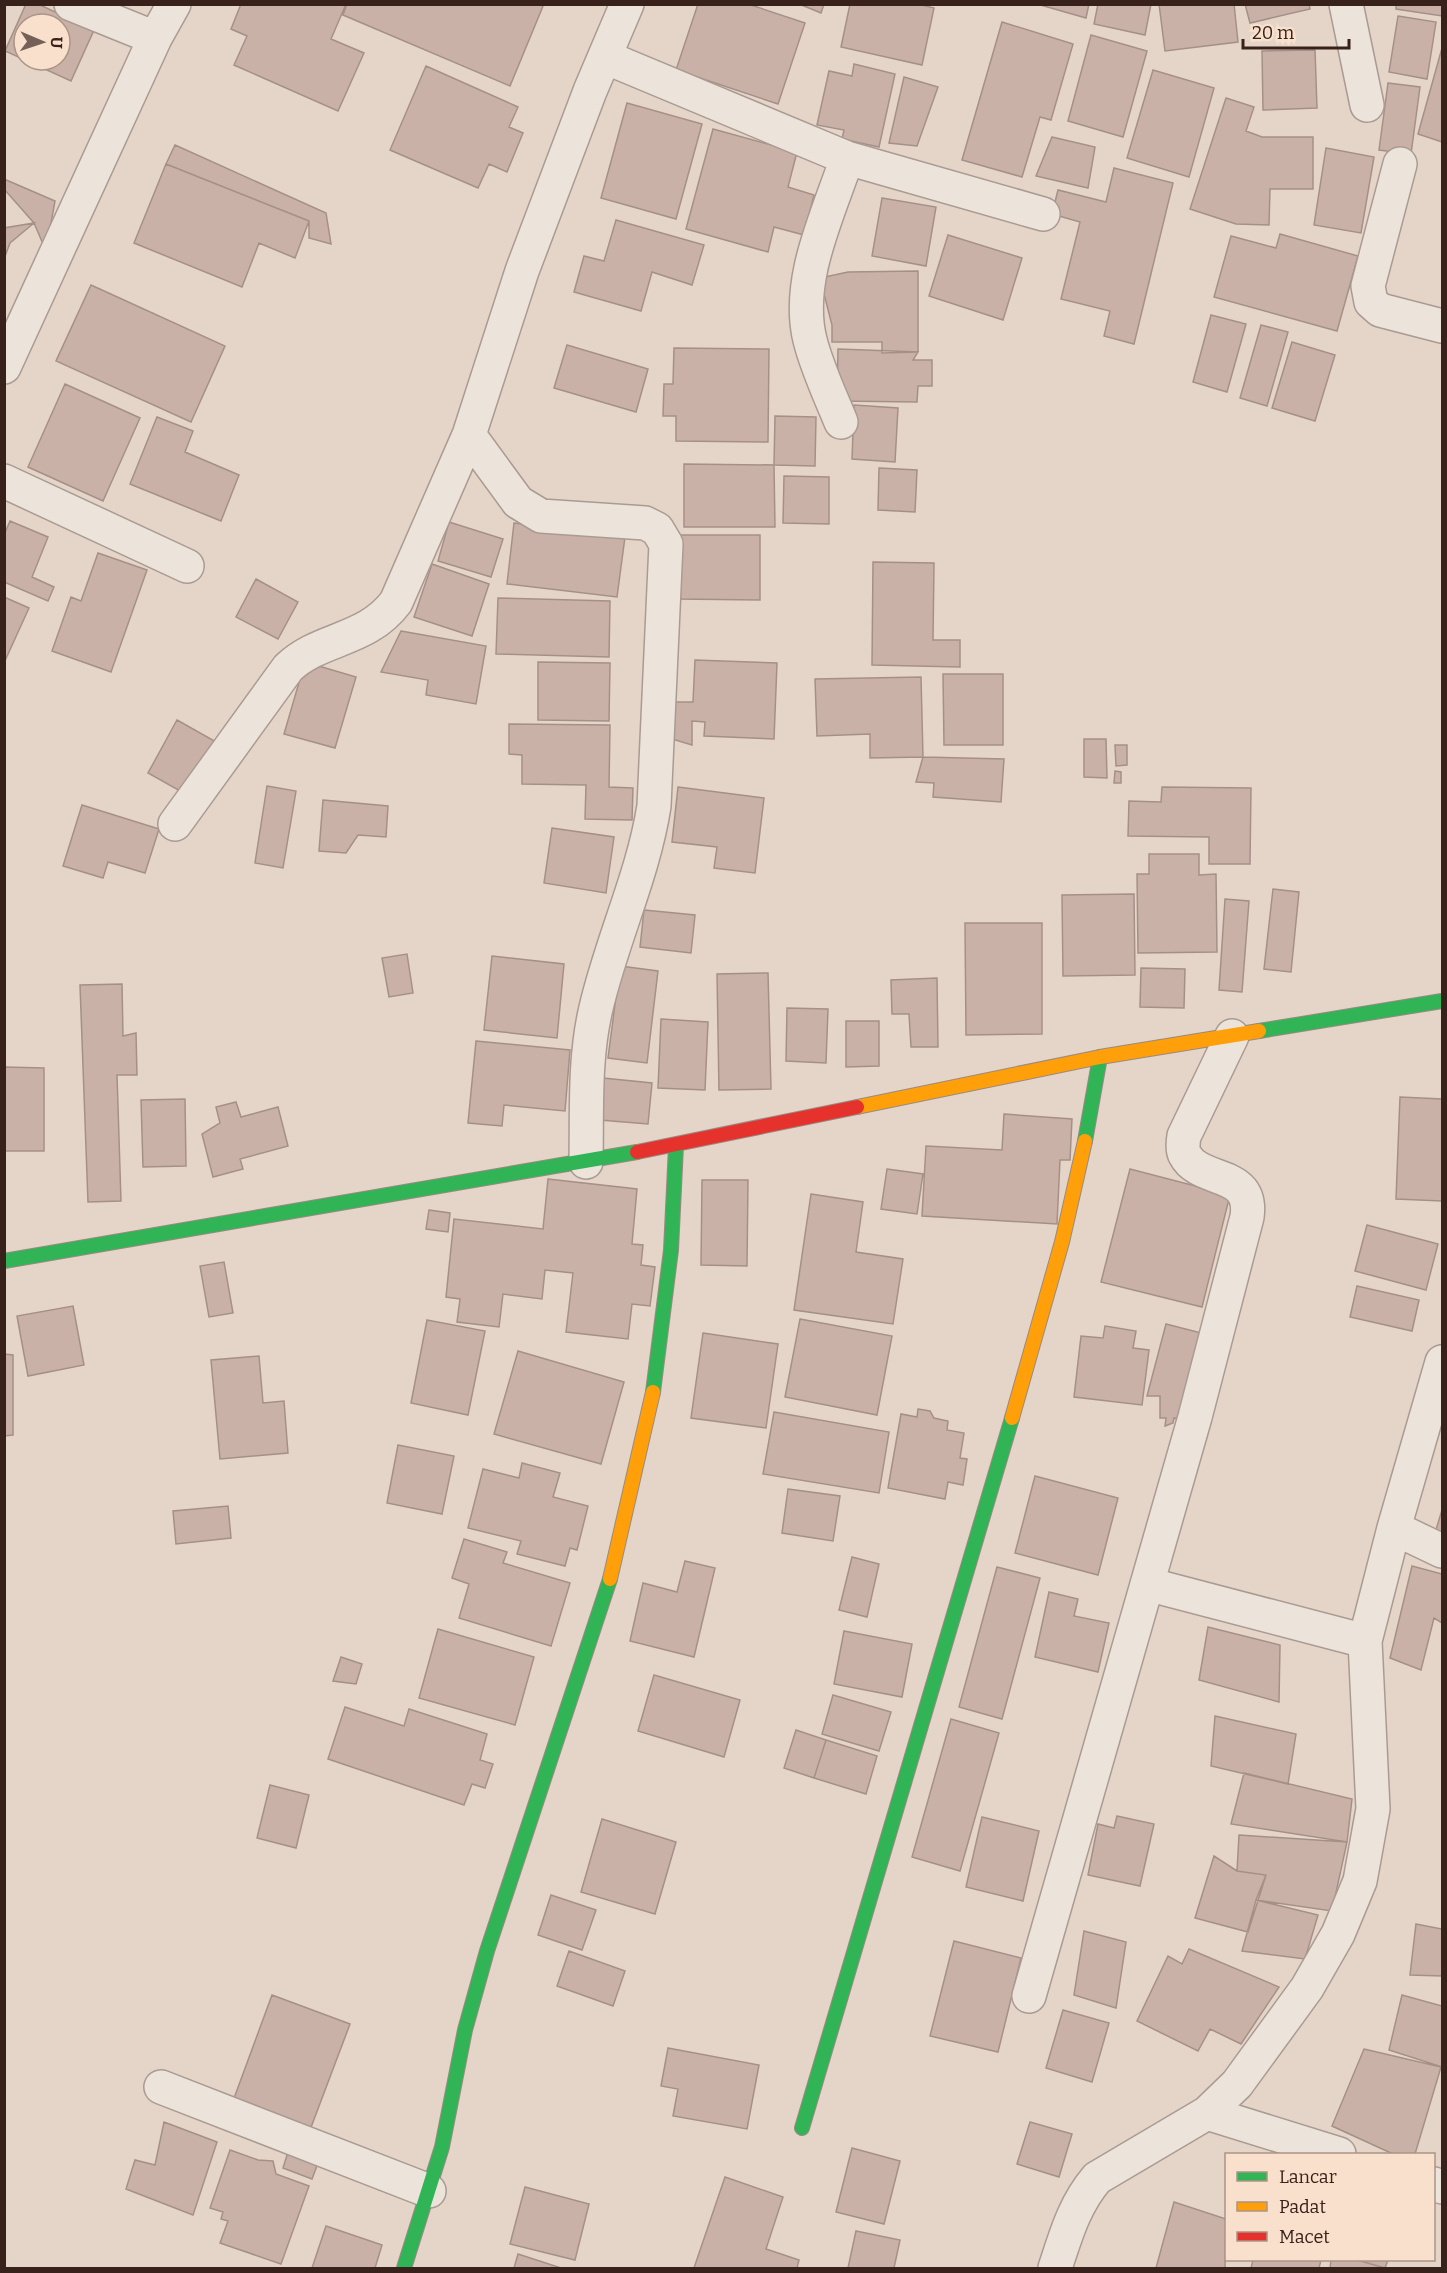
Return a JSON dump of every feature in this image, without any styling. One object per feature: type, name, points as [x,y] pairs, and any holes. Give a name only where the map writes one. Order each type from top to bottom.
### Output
[{"type":"street","points":[[71,4],[155,38]]},
{"type":"street","points":[[4,367],[155,38],[174,4]]},
{"type":"street","points":[[175,824],[288,668],[300,656],[340,642],[376,623],[392,608],[469,435],[522,271],[627,4]]},
{"type":"street","points":[[1346,4],[1367,105]]},
{"type":"street","points":[[605,57],[848,158],[1043,214]]},
{"type":"street","points":[[841,422],[809,338],[808,289],[812,266],[848,158]]},
{"type":"street","points":[[1400,164],[1368,286],[1371,302],[1380,310],[1443,326]]},
{"type":"street","points":[[469,435],[518,502],[527,510],[541,516],[645,523],[657,529],[666,544],[654,806],[648,845],[595,1010],[588,1056],[586,1162]]},
{"type":"street","points":[[4,481],[187,567]]},
{"type":"street","points":[[4,1261],[676,1146],[1100,1058],[1443,1001]]},
{"type":"street","points":[[1029,1996],[1195,1417],[1247,1217],[1248,1206],[1244,1194],[1237,1185],[1189,1160],[1183,1153],[1184,1136],[1232,1036]]},
{"type":"street","points":[[802,2128],[923,1711],[1064,1243],[1089,1134],[1100,1058]]},
{"type":"street","points":[[404,2268],[442,2147],[465,2030],[487,1951],[613,1571],[654,1386],[671,1250],[676,1146]]},
{"type":"street","points":[[1055,2268],[1072,2216],[1084,2193],[1097,2178],[1207,2113],[1237,2084],[1307,1988],[1338,1934],[1360,1881],[1373,1809],[1365,1641],[1394,1528],[1443,1362]]},
{"type":"street","points":[[1394,1528],[1443,1551]]},
{"type":"street","points":[[1147,1584],[1365,1641]]},
{"type":"street","points":[[161,2087],[429,2191]]},
{"type":"street","points":[[1207,2113],[1336,2153]]},
{"type":"building","points":[[26,4],[38,4],[55,12],[22,12]]},
{"type":"building","points":[[241,4],[346,4],[331,39],[364,53],[338,111],[234,65],[247,36],[231,29]]},
{"type":"building","points":[[347,4],[539,4],[543,6],[510,86],[343,15]]},
{"type":"building","points":[[698,4],[748,4],[805,23],[778,104],[676,70]]},
{"type":"building","points":[[799,4],[824,4],[821,13]]},
{"type":"building","points":[[850,4],[918,4],[934,8],[922,65],[841,47]]},
{"type":"building","points":[[1037,4],[1089,4],[1086,18]]},
{"type":"building","points":[[1098,4],[1151,4],[1145,35],[1094,24]]},
{"type":"building","points":[[1159,4],[1234,4],[1238,42],[1165,51]]},
{"type":"building","points":[[1245,4],[1309,4],[1310,9],[1250,23]]},
{"type":"building","points":[[1396,4],[1442,4],[1442,16],[1396,9]]},
{"type":"building","points":[[1398,16],[1436,22],[1427,79],[1389,72]]},
{"type":"building","points":[[72,20],[94,30],[71,81],[51,72],[72,72]]},
{"type":"building","points":[[1002,22],[1073,44],[1051,120],[1040,117],[1022,177],[962,160]]},
{"type":"building","points":[[12,35],[12,54],[5,51]]},
{"type":"building","points":[[1091,35],[1147,51],[1123,137],[1068,121]]},
{"type":"building","points":[[1442,48],[1442,142],[1418,134]]},
{"type":"building","points":[[1315,50],[1317,108],[1263,110],[1262,51]]},
{"type":"building","points":[[854,64],[895,74],[879,147],[842,139],[844,130],[817,125],[829,71],[852,76]]},
{"type":"building","points":[[426,66],[518,107],[509,127],[523,133],[507,172],[489,164],[478,188],[390,150]]},
{"type":"building","points":[[1153,70],[1214,88],[1189,177],[1127,158]]},
{"type":"building","points":[[904,77],[938,87],[917,146],[889,143]]},
{"type":"building","points":[[1388,83],[1420,87],[1411,154],[1379,150]]},
{"type":"building","points":[[1226,98],[1254,107],[1246,131],[1262,137],[1313,137],[1313,189],[1270,189],[1269,225],[1236,224],[1190,209]]},
{"type":"building","points":[[627,103],[702,124],[676,219],[601,198]]},
{"type":"building","points":[[713,129],[797,152],[788,187],[814,195],[804,235],[774,227],[768,252],[686,229]]},
{"type":"building","points":[[1052,137],[1095,147],[1088,188],[1036,176]]},
{"type":"building","points":[[175,145],[326,213],[331,244],[309,238],[309,221],[166,164]]},
{"type":"building","points":[[1326,148],[1374,157],[1361,233],[1314,225]]},
{"type":"building","points":[[166,164],[309,221],[295,258],[259,243],[242,287],[134,243]]},
{"type":"building","points":[[1114,168],[1173,183],[1134,344],[1104,336],[1110,311],[1061,299],[1080,222],[1052,214],[1058,190],[1106,202]]},
{"type":"building","points":[[4,179],[55,201],[46,251],[34,223],[4,189]]},
{"type":"building","points":[[882,198],[936,207],[926,266],[872,256]]},
{"type":"building","points":[[616,220],[704,245],[692,285],[652,272],[641,311],[574,292],[584,256],[604,261]]},
{"type":"building","points":[[34,223],[10,243],[4,259],[4,228]]},
{"type":"building","points":[[1280,234],[1358,256],[1337,331],[1214,297],[1231,236],[1276,248]]},
{"type":"building","points":[[948,235],[1022,258],[1003,320],[929,296]]},
{"type":"building","points":[[918,271],[918,352],[882,353],[882,342],[832,342],[832,325],[820,278],[848,272]]},
{"type":"building","points":[[91,285],[225,346],[191,422],[56,361]]},
{"type":"building","points":[[1211,315],[1246,324],[1227,392],[1193,382]]},
{"type":"building","points":[[1261,325],[1288,332],[1267,406],[1240,398]]},
{"type":"building","points":[[1292,342],[1335,355],[1315,421],[1272,408]]},
{"type":"building","points":[[567,345],[648,369],[636,412],[554,388]]},
{"type":"building","points":[[674,348],[769,349],[768,442],[676,441],[676,416],[663,416],[664,384],[673,384]]},
{"type":"building","points":[[838,349],[918,352],[913,360],[932,360],[932,386],[918,386],[917,402],[837,401]]},
{"type":"building","points":[[65,384],[140,418],[103,501],[28,467]]},
{"type":"building","points":[[854,405],[898,408],[895,462],[852,459]]},
{"type":"building","points":[[775,416],[816,417],[815,466],[774,465]]},
{"type":"building","points":[[157,417],[193,431],[185,452],[239,475],[221,521],[130,484]]},
{"type":"building","points":[[684,464],[774,465],[775,527],[684,527]]},
{"type":"building","points":[[879,468],[917,470],[915,512],[878,510]]},
{"type":"building","points":[[784,476],[829,477],[829,524],[783,523]]},
{"type":"building","points":[[10,521],[48,537],[32,577],[54,587],[48,601],[4,582],[4,535]]},
{"type":"building","points":[[449,522],[503,539],[491,577],[438,561]]},
{"type":"building","points":[[514,523],[625,537],[617,597],[507,584]]},
{"type":"building","points":[[678,535],[760,535],[760,600],[677,599]]},
{"type":"building","points":[[98,553],[147,570],[111,672],[52,651],[71,597],[81,601]]},
{"type":"building","points":[[873,562],[934,563],[933,640],[960,640],[960,667],[872,665]]},
{"type":"building","points":[[432,564],[489,584],[472,636],[414,617]]},
{"type":"building","points":[[256,579],[298,602],[278,639],[236,617]]},
{"type":"building","points":[[4,597],[29,608],[4,663]]},
{"type":"building","points":[[498,598],[610,601],[609,657],[496,654]]},
{"type":"building","points":[[401,631],[486,646],[476,704],[426,695],[428,680],[381,672]]},
{"type":"building","points":[[695,660],[777,663],[774,739],[704,736],[705,722],[692,721],[692,745],[672,739],[673,702],[693,702]]},
{"type":"building","points":[[305,662],[356,677],[335,748],[284,734]]},
{"type":"building","points":[[538,662],[610,663],[609,721],[538,720]]},
{"type":"building","points":[[943,674],[1003,674],[1003,745],[944,745]]},
{"type":"building","points":[[921,677],[923,757],[870,758],[870,734],[817,736],[815,679]]},
{"type":"building","points":[[177,720],[218,743],[189,796],[148,773]]},
{"type":"building","points":[[509,724],[610,725],[609,787],[633,788],[632,820],[585,819],[586,785],[522,784],[522,755],[509,754]]},
{"type":"building","points":[[1084,739],[1106,739],[1107,778],[1084,777]]},
{"type":"building","points":[[1115,745],[1127,745],[1127,765],[1116,766]]},
{"type":"building","points":[[923,757],[1004,759],[1001,802],[933,797],[934,783],[916,782]]},
{"type":"building","points":[[1115,771],[1121,772],[1121,783],[1114,783]]},
{"type":"building","points":[[267,786],[296,791],[283,868],[255,863]]},
{"type":"building","points":[[678,787],[764,798],[755,873],[714,868],[717,847],[672,842]]},
{"type":"building","points":[[1162,787],[1251,788],[1250,864],[1209,864],[1209,837],[1128,836],[1129,801],[1161,802]]},
{"type":"building","points":[[323,800],[388,806],[386,837],[358,835],[346,853],[319,851]]},
{"type":"building","points":[[82,805],[159,829],[145,873],[108,862],[103,878],[63,866]]},
{"type":"building","points":[[552,828],[614,837],[606,893],[544,883]]},
{"type":"building","points":[[1149,854],[1199,854],[1199,875],[1216,874],[1217,952],[1138,953],[1137,874],[1149,874]]},
{"type":"building","points":[[1273,889],[1299,892],[1291,972],[1264,969]]},
{"type":"building","points":[[1134,894],[1135,975],[1063,976],[1062,895]]},
{"type":"building","points":[[1225,899],[1249,901],[1242,992],[1219,990]]},
{"type":"building","points":[[644,910],[695,915],[691,953],[640,947]]},
{"type":"building","points":[[965,923],[1042,923],[1042,1034],[966,1035]]},
{"type":"building","points":[[407,954],[413,993],[389,997],[382,958]]},
{"type":"building","points":[[492,956],[564,964],[557,1038],[484,1030]]},
{"type":"building","points":[[620,966],[658,971],[647,1063],[608,1058]]},
{"type":"building","points":[[1141,968],[1185,969],[1184,1008],[1140,1007]]},
{"type":"building","points":[[768,973],[771,1089],[719,1090],[717,974]]},
{"type":"building","points":[[937,978],[938,1047],[911,1047],[909,1014],[892,1014],[891,980]]},
{"type":"building","points":[[122,984],[123,1036],[136,1033],[137,1075],[117,1075],[121,1201],[88,1202],[80,985]]},
{"type":"building","points":[[787,1008],[828,1009],[826,1063],[786,1061]]},
{"type":"building","points":[[661,1019],[708,1022],[705,1090],[658,1088]]},
{"type":"building","points":[[846,1021],[879,1021],[879,1066],[846,1067]]},
{"type":"building","points":[[476,1041],[570,1050],[565,1111],[504,1105],[502,1126],[468,1123]]},
{"type":"building","points":[[4,1067],[44,1068],[44,1151],[4,1151]]},
{"type":"building","points":[[603,1078],[652,1083],[648,1124],[600,1120]]},
{"type":"building","points":[[1400,1097],[1442,1099],[1442,1201],[1396,1199]]},
{"type":"building","points":[[185,1099],[186,1166],[143,1167],[141,1100]]},
{"type":"building","points":[[236,1102],[241,1117],[278,1107],[288,1146],[240,1159],[243,1169],[213,1177],[202,1134],[220,1123],[216,1107]]},
{"type":"building","points":[[1004,1114],[1072,1119],[1070,1160],[1060,1160],[1057,1224],[922,1216],[926,1146],[1002,1150]]},
{"type":"building","points":[[887,1169],[923,1174],[917,1214],[881,1209]]},
{"type":"building","points":[[1130,1169],[1230,1195],[1202,1307],[1101,1282]]},
{"type":"building","points":[[548,1179],[637,1189],[632,1244],[643,1245],[641,1265],[655,1267],[650,1306],[632,1304],[628,1339],[566,1332],[573,1273],[545,1270],[542,1299],[503,1294],[499,1327],[457,1322],[460,1299],[446,1297],[454,1219],[543,1229]]},
{"type":"building","points":[[702,1180],[748,1180],[747,1266],[701,1265]]},
{"type":"building","points":[[811,1194],[863,1202],[856,1252],[903,1259],[893,1324],[794,1310]]},
{"type":"building","points":[[429,1210],[450,1213],[448,1232],[426,1229]]},
{"type":"building","points":[[1367,1225],[1438,1244],[1426,1290],[1355,1271]]},
{"type":"building","points":[[224,1262],[233,1313],[209,1317],[200,1266]]},
{"type":"building","points":[[1357,1286],[1419,1300],[1412,1331],[1350,1317]]},
{"type":"building","points":[[73,1306],[84,1365],[28,1376],[17,1316]]},
{"type":"building","points":[[800,1319],[892,1336],[877,1415],[785,1397]]},
{"type":"building","points":[[427,1320],[485,1331],[468,1415],[411,1403]]},
{"type":"building","points":[[1166,1324],[1209,1335],[1187,1421],[1174,1418],[1173,1423],[1165,1426],[1166,1418],[1160,1418],[1160,1396],[1147,1396]]},
{"type":"building","points":[[1105,1326],[1136,1331],[1133,1348],[1149,1350],[1142,1405],[1074,1397],[1081,1336],[1103,1338]]},
{"type":"building","points":[[703,1333],[778,1344],[766,1428],[691,1418]]},
{"type":"building","points":[[518,1351],[624,1382],[601,1464],[494,1434]]},
{"type":"building","points":[[4,1354],[13,1355],[13,1435],[4,1436]]},
{"type":"building","points":[[259,1356],[263,1403],[284,1401],[288,1453],[220,1459],[211,1360]]},
{"type":"building","points":[[918,1409],[930,1411],[934,1418],[948,1421],[947,1430],[964,1433],[960,1458],[967,1459],[963,1485],[948,1482],[945,1499],[888,1488],[901,1414],[917,1417]]},
{"type":"building","points":[[774,1412],[889,1432],[879,1493],[763,1474]]},
{"type":"building","points":[[398,1445],[454,1456],[442,1514],[387,1503]]},
{"type":"building","points":[[522,1463],[560,1473],[553,1497],[588,1506],[577,1550],[570,1548],[565,1566],[517,1554],[521,1541],[468,1528],[483,1469],[519,1478]]},
{"type":"building","points":[[1035,1476],[1118,1498],[1098,1575],[1015,1553]]},
{"type":"building","points":[[788,1489],[840,1496],[833,1541],[782,1533]]},
{"type":"building","points":[[228,1506],[231,1538],[176,1544],[173,1511]]},
{"type":"building","points":[[1442,1510],[1442,1535],[1435,1533]]},
{"type":"building","points":[[464,1539],[507,1552],[503,1563],[570,1583],[551,1646],[459,1618],[469,1584],[452,1578]]},
{"type":"building","points":[[852,1557],[879,1564],[867,1617],[839,1610]]},
{"type":"building","points":[[685,1561],[715,1568],[694,1657],[630,1641],[643,1583],[677,1592]]},
{"type":"building","points":[[1412,1566],[1442,1574],[1442,1623],[1434,1618],[1421,1670],[1390,1658]]},
{"type":"building","points":[[997,1567],[1040,1578],[1002,1719],[959,1707]]},
{"type":"building","points":[[1049,1592],[1078,1599],[1074,1616],[1109,1623],[1098,1672],[1035,1657]]},
{"type":"building","points":[[1208,1627],[1280,1645],[1279,1702],[1199,1680]]},
{"type":"building","points":[[438,1629],[534,1657],[515,1725],[419,1698]]},
{"type":"building","points":[[844,1631],[912,1644],[902,1697],[834,1684]]},
{"type":"building","points":[[341,1657],[362,1664],[356,1684],[333,1681]]},
{"type":"building","points":[[654,1675],[740,1700],[724,1757],[638,1731]]},
{"type":"building","points":[[833,1695],[891,1712],[879,1751],[822,1734]]},
{"type":"building","points":[[345,1707],[404,1726],[409,1709],[487,1734],[480,1760],[493,1764],[485,1788],[472,1784],[464,1805],[328,1759]]},
{"type":"building","points":[[1215,1716],[1296,1734],[1288,1784],[1211,1766]]},
{"type":"building","points":[[951,1719],[999,1733],[960,1871],[912,1857]]},
{"type":"building","points":[[796,1730],[826,1740],[814,1778],[784,1768]]},
{"type":"building","points":[[826,1740],[877,1756],[866,1794],[814,1778]]},
{"type":"building","points":[[1244,1773],[1352,1799],[1347,1842],[1231,1824]]},
{"type":"building","points":[[270,1785],[309,1795],[296,1848],[257,1838]]},
{"type":"building","points":[[1117,1816],[1154,1824],[1140,1886],[1088,1875],[1098,1824],[1114,1828]]},
{"type":"building","points":[[982,1817],[1039,1831],[1023,1901],[966,1887]]},
{"type":"building","points":[[602,1819],[676,1842],[655,1914],[581,1892]]},
{"type":"building","points":[[1239,1835],[1347,1842],[1332,1911],[1256,1900],[1266,1875],[1237,1871]]},
{"type":"building","points":[[1214,1856],[1237,1871],[1266,1875],[1248,1932],[1195,1918]]},
{"type":"building","points":[[551,1895],[596,1910],[582,1950],[538,1935]]},
{"type":"building","points":[[1256,1900],[1318,1915],[1305,1959],[1242,1951]]},
{"type":"building","points":[[1416,1924],[1442,1929],[1442,1976],[1410,1975]]},
{"type":"building","points":[[1084,1931],[1126,1942],[1116,2008],[1074,1995]]},
{"type":"building","points":[[954,1941],[1021,1958],[998,2052],[930,2036]]},
{"type":"building","points":[[1189,1949],[1279,1987],[1241,2044],[1210,2029],[1198,2051],[1137,2021],[1168,1956],[1182,1964]]},
{"type":"building","points":[[569,1951],[625,1971],[613,2006],[557,1986]]},
{"type":"building","points":[[272,1995],[350,2024],[310,2130],[233,2101]]},
{"type":"building","points":[[1402,1995],[1442,2006],[1442,2067],[1389,2050]]},
{"type":"building","points":[[1063,2010],[1109,2023],[1092,2082],[1046,2068]]},
{"type":"building","points":[[668,2048],[759,2065],[747,2129],[673,2116],[678,2089],[661,2086]]},
{"type":"building","points":[[1364,2049],[1441,2067],[1415,2153],[1391,2153],[1332,2126]]},
{"type":"building","points":[[164,2122],[217,2142],[193,2215],[126,2189],[135,2160],[155,2165]]},
{"type":"building","points":[[1030,2122],[1072,2134],[1059,2177],[1017,2164]]},
{"type":"building","points":[[852,2148],[900,2161],[884,2224],[836,2212]]},
{"type":"building","points":[[230,2150],[258,2160],[273,2161],[276,2174],[309,2186],[281,2264],[220,2243],[228,2221],[221,2219],[223,2212],[210,2208]]},
{"type":"building","points":[[288,2152],[318,2163],[312,2179],[283,2168]]},
{"type":"building","points":[[725,2177],[783,2197],[766,2249],[799,2260],[797,2268],[694,2268]]},
{"type":"building","points":[[525,2187],[589,2204],[575,2260],[510,2244]]},
{"type":"building","points":[[1174,2202],[1225,2219],[1225,2268],[1156,2268]]},
{"type":"building","points":[[326,2226],[382,2245],[375,2268],[312,2268]]},
{"type":"building","points":[[856,2231],[900,2240],[894,2268],[848,2268]]},
{"type":"building","points":[[518,2254],[561,2268],[514,2268]]},
{"type":"building","points":[[1253,2261],[1321,2261],[1319,2268],[1251,2268]]},
{"type":"building","points":[[1331,2261],[1360,2261],[1385,2268],[1330,2268]]},
{"type":"building","points":[[1360,2261],[1388,2261],[1385,2268]]},
{"type":"traffic: fast","points":[[1259,1031],[1442,1001]]},
{"type":"traffic: fast","points":[[1085,1141],[1100,1057]]},
{"type":"traffic: fast","points":[[653,1392],[671,1250],[676,1146]]},
{"type":"traffic: fast","points":[[4,1261],[637,1152]]},
{"type":"traffic: fast","points":[[802,2128],[1012,1418]]},
{"type":"traffic: fast","points":[[404,2268],[442,2147],[465,2030],[487,1951],[610,1579]]},
{"type":"traffic: slow","points":[[857,1107],[1100,1057],[1259,1031]]},
{"type":"traffic: slow","points":[[1012,1418],[1062,1242],[1085,1141]]},
{"type":"traffic: slow","points":[[610,1579],[653,1392]]},
{"type":"traffic: jam","points":[[637,1152],[857,1107]]}]
